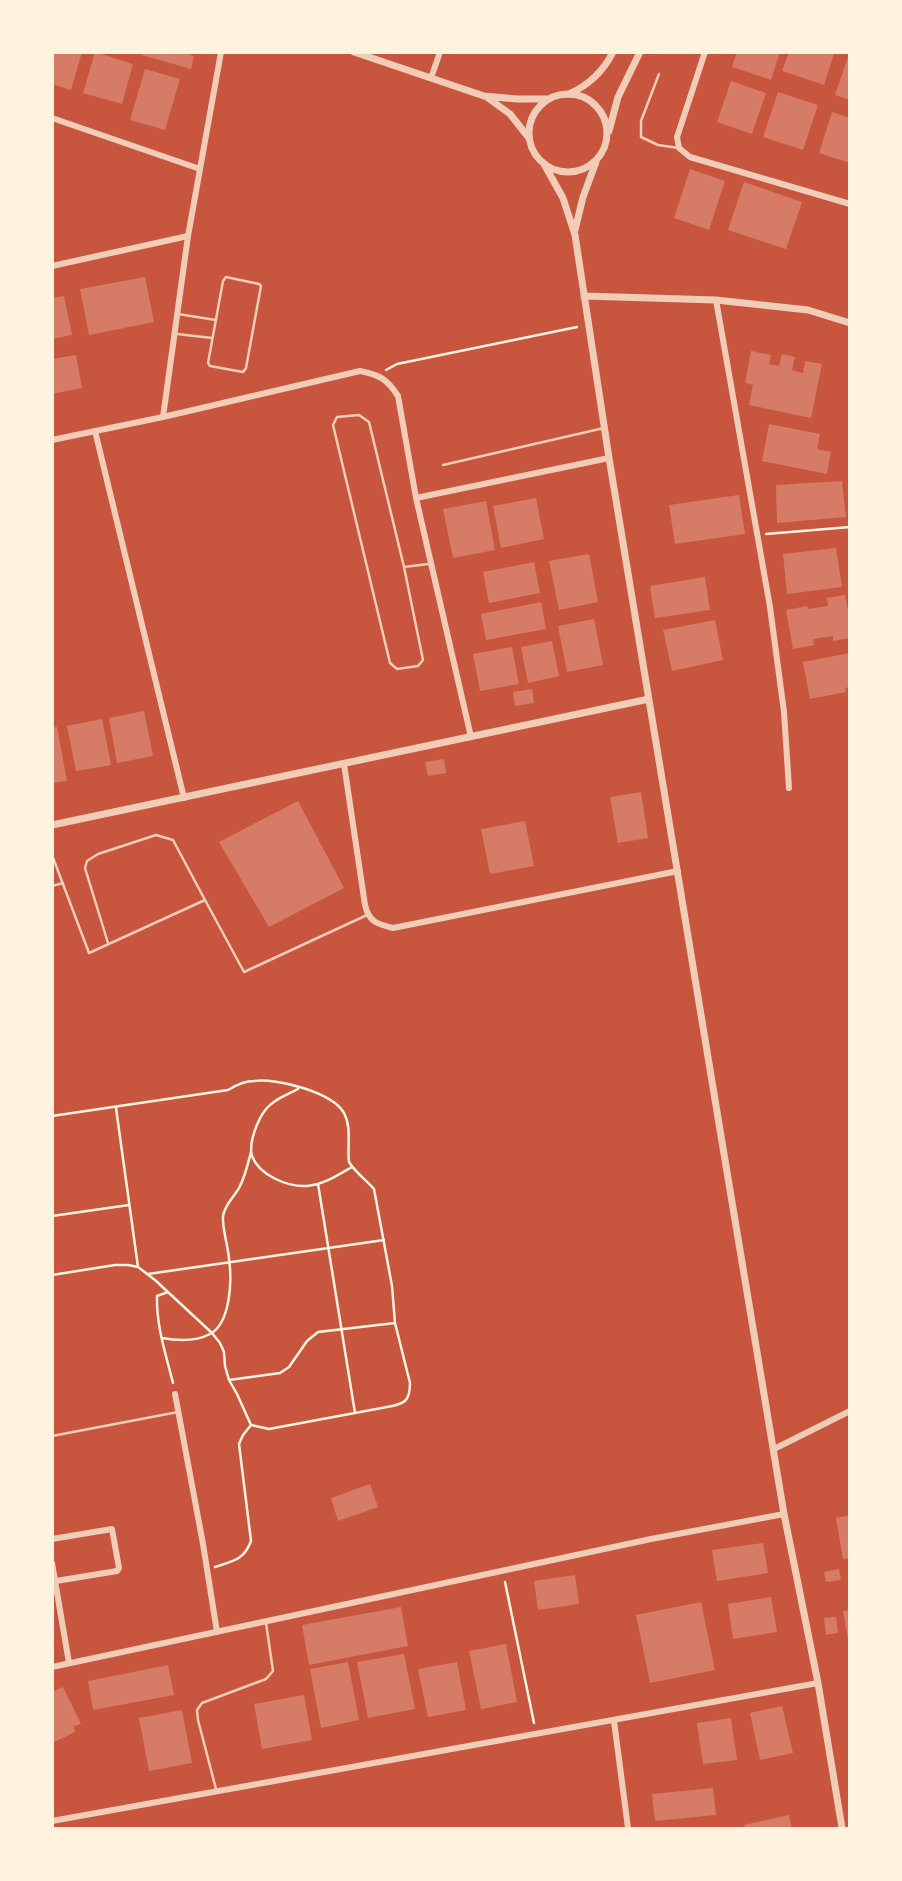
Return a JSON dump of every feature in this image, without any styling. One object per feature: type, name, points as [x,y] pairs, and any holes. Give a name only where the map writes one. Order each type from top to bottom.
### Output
[{"type":"street","points":[[163,417],[188,236],[221,52]]},
{"type":"street","points":[[354,52],[484,96],[517,99],[549,99],[568,94],[597,76],[613,52]]},
{"type":"street","points":[[431,78],[440,52]]},
{"type":"street","points":[[544,164],[565,173],[587,168],[596,161],[604,150],[618,97],[640,52]]},
{"type":"street","points":[[705,52],[677,137],[679,148],[690,157],[849,204]]},
{"type":"street","points":[[568,94],[579,95],[598,107],[607,127],[607,138]]},
{"type":"street","points":[[484,96],[510,114],[529,139],[534,153],[544,164],[564,198],[575,234],[604,428],[723,1154],[784,1514],[818,1683],[842,1829]]},
{"type":"street","points":[[529,139],[533,116],[549,99]]},
{"type":"street","points":[[52,118],[200,169]]},
{"type":"street","points":[[575,234],[583,197],[596,161]]},
{"type":"street","points":[[52,266],[188,236]]},
{"type":"street","points":[[584,296],[716,300],[808,310],[849,323]]},
{"type":"street","points":[[716,300],[758,535],[785,712],[789,788]]},
{"type":"street","points":[[52,440],[360,371],[376,374],[390,384],[398,396],[416,498],[471,737]]},
{"type":"street","points":[[95,432],[184,798]]},
{"type":"street","points":[[416,498],[609,458]]},
{"type":"street","points":[[52,825],[649,699]]},
{"type":"street","points":[[344,764],[368,915],[378,925],[393,928],[678,871]]},
{"type":"street","points":[[175,1394],[217,1632]]},
{"type":"street","points":[[774,1449],[849,1411]]},
{"type":"street","points":[[52,1667],[651,1539],[784,1514]]},
{"type":"street","points":[[52,1539],[112,1529],[119,1568],[114,1572],[55,1581]]},
{"type":"street","points":[[52,1563],[69,1663]]},
{"type":"street","points":[[52,1821],[818,1683]]},
{"type":"street","points":[[614,1721],[628,1829]]},
{"type":"lane","points":[[659,74],[641,121],[641,137],[658,145],[679,148]]},
{"type":"lane","points":[[226,277],[259,284],[261,286],[245,371],[210,366],[208,363],[212,338],[224,279],[226,277]]},
{"type":"lane","points":[[177,314],[216,320]]},
{"type":"lane","points":[[175,333],[212,338]]},
{"type":"lane","points":[[359,415],[369,422],[404,567],[423,660],[418,666],[397,669],[390,663],[333,425],[337,417],[359,415]]},
{"type":"lane","points":[[443,465],[604,428]]},
{"type":"lane","points":[[404,567],[431,564]]},
{"type":"lane","points":[[108,944],[85,868],[88,861],[98,854],[156,835],[173,840],[244,972],[368,915]]},
{"type":"lane","points":[[52,855],[89,953],[205,900]]},
{"type":"lane","points":[[52,886],[63,883]]},
{"type":"lane","points":[[52,1436],[178,1412]]},
{"type":"lane","points":[[217,1792],[197,1710],[202,1703],[266,1679],[272,1671],[266,1621]]},
{"type":"path","points":[[376,374],[397,364],[589,325]]},
{"type":"path","points":[[758,535],[849,527]]},
{"type":"path","points":[[52,1116],[228,1090],[250,1081],[278,1082],[300,1088],[330,1100],[344,1112],[349,1127],[349,1162],[374,1189],[392,1286],[395,1323],[410,1393],[407,1400],[400,1405],[270,1429],[251,1425]]},
{"type":"path","points":[[162,1338],[179,1341],[195,1339],[212,1334],[221,1323],[229,1299],[230,1262],[223,1217],[243,1181],[263,1112],[277,1100],[300,1088]]},
{"type":"path","points":[[116,1106],[138,1268]]},
{"type":"path","points":[[251,1152],[260,1167],[269,1175],[279,1181],[307,1186],[326,1181],[352,1167]]},
{"type":"path","points":[[318,1184],[355,1413]]},
{"type":"path","points":[[52,1216],[130,1205]]},
{"type":"path","points":[[148,1274],[384,1240]]},
{"type":"path","points":[[52,1275],[115,1265],[128,1265],[148,1274],[220,1343],[229,1380],[251,1425]]},
{"type":"path","points":[[168,1292],[157,1296],[162,1338],[175,1394]]},
{"type":"path","points":[[229,1380],[279,1373],[289,1367],[318,1332],[395,1323]]},
{"type":"path","points":[[207,1569],[238,1559],[246,1553],[251,1541],[239,1444],[251,1425]]},
{"type":"path","points":[[503,1571],[536,1733]]},
{"type":"building","points":[[52,52],[82,52],[71,90],[52,84]]},
{"type":"building","points":[[95,52],[133,64],[122,104],[83,93]]},
{"type":"building","points":[[143,52],[183,52],[194,56],[191,69],[142,55]]},
{"type":"building","points":[[737,52],[780,52],[771,80],[732,67]]},
{"type":"building","points":[[789,52],[834,54],[824,85],[782,71]]},
{"type":"building","points":[[850,54],[850,100],[835,95]]},
{"type":"building","points":[[145,69],[180,79],[165,130],[130,120]]},
{"type":"building","points":[[731,81],[766,93],[752,134],[717,122]]},
{"type":"building","points":[[778,92],[818,105],[803,150],[763,137]]},
{"type":"building","points":[[832,112],[850,118],[850,163],[819,153]]},
{"type":"building","points":[[690,169],[725,181],[709,230],[674,218]]},
{"type":"building","points":[[744,182],[802,202],[786,249],[728,230]]},
{"type":"building","points":[[145,277],[154,322],[89,335],[80,289]]},
{"type":"building","points":[[64,296],[72,335],[52,339],[52,298]]},
{"type":"building","points":[[751,351],[771,355],[769,364],[779,366],[782,354],[795,357],[792,370],[803,373],[805,361],[822,364],[811,418],[749,405],[753,385],[745,383]]},
{"type":"building","points":[[76,355],[82,388],[52,394],[52,359]]},
{"type":"building","points":[[769,424],[820,434],[817,449],[831,452],[827,474],[762,461]]},
{"type":"building","points":[[842,481],[846,517],[777,523],[776,485]]},
{"type":"building","points":[[739,495],[745,534],[675,544],[669,505]]},
{"type":"building","points":[[536,498],[544,539],[501,548],[493,506]]},
{"type":"building","points":[[486,501],[495,550],[453,558],[443,509]]},
{"type":"building","points":[[836,548],[842,587],[787,594],[783,554]]},
{"type":"building","points":[[589,554],[598,602],[559,610],[549,561]]},
{"type":"building","points":[[534,562],[540,593],[489,603],[483,572]]},
{"type":"building","points":[[705,577],[710,610],[655,618],[650,586]]},
{"type":"building","points":[[845,595],[850,638],[833,641],[833,636],[813,639],[814,645],[793,649],[786,610],[828,606],[827,598]]},
{"type":"building","points":[[541,602],[546,629],[486,640],[481,614]]},
{"type":"building","points":[[594,619],[603,665],[567,672],[558,626]]},
{"type":"building","points":[[715,620],[723,660],[672,671],[663,630]]},
{"type":"building","points":[[552,641],[559,676],[528,683],[521,647]]},
{"type":"building","points":[[512,647],[519,684],[480,691],[473,654]]},
{"type":"building","points":[[850,653],[850,687],[845,688],[846,692],[810,699],[803,662]]},
{"type":"building","points":[[532,689],[534,703],[515,706],[513,692]]},
{"type":"building","points":[[144,711],[153,756],[117,763],[109,718]]},
{"type":"building","points":[[102,719],[111,765],[76,771],[67,726]]},
{"type":"building","points":[[57,727],[67,781],[52,783],[52,728]]},
{"type":"building","points":[[444,759],[446,773],[428,776],[425,762]]},
{"type":"building","points":[[641,792],[648,838],[618,843],[610,797]]},
{"type":"building","points":[[298,801],[344,888],[269,927],[219,842]]},
{"type":"building","points":[[525,821],[534,866],[490,874],[481,829]]},
{"type":"building","points":[[370,1484],[378,1507],[338,1521],[331,1498]]},
{"type":"building","points":[[850,1515],[850,1558],[843,1559],[836,1518]]},
{"type":"building","points":[[763,1543],[768,1573],[717,1581],[712,1550]]},
{"type":"building","points":[[839,1569],[841,1580],[826,1582],[824,1572]]},
{"type":"building","points":[[575,1575],[579,1604],[538,1610],[534,1581]]},
{"type":"building","points":[[771,1597],[777,1632],[733,1639],[728,1604]]},
{"type":"building","points":[[701,1602],[715,1670],[650,1683],[636,1615]]},
{"type":"building","points":[[401,1607],[408,1646],[309,1665],[302,1625]]},
{"type":"building","points":[[850,1610],[850,1640],[848,1640],[843,1611]]},
{"type":"building","points":[[836,1617],[838,1633],[826,1635],[824,1618]]},
{"type":"building","points":[[506,1644],[517,1702],[481,1709],[469,1651]]},
{"type":"building","points":[[404,1654],[415,1709],[368,1718],[357,1662]]},
{"type":"building","points":[[348,1662],[359,1720],[321,1728],[310,1669]]},
{"type":"building","points":[[457,1662],[466,1710],[428,1717],[418,1669]]},
{"type":"building","points":[[168,1665],[174,1695],[93,1710],[88,1681]]},
{"type":"building","points":[[63,1687],[81,1724],[74,1726],[75,1732],[52,1743],[52,1692]]},
{"type":"building","points":[[304,1695],[312,1740],[262,1749],[254,1704]]},
{"type":"building","points":[[782,1706],[793,1753],[760,1760],[750,1713]]},
{"type":"building","points":[[182,1710],[192,1763],[149,1771],[139,1718]]},
{"type":"building","points":[[731,1718],[737,1760],[703,1764],[697,1723]]},
{"type":"building","points":[[713,1788],[716,1815],[655,1821],[652,1794]]},
{"type":"building","points":[[789,1815],[792,1828],[745,1828],[744,1825]]}]
